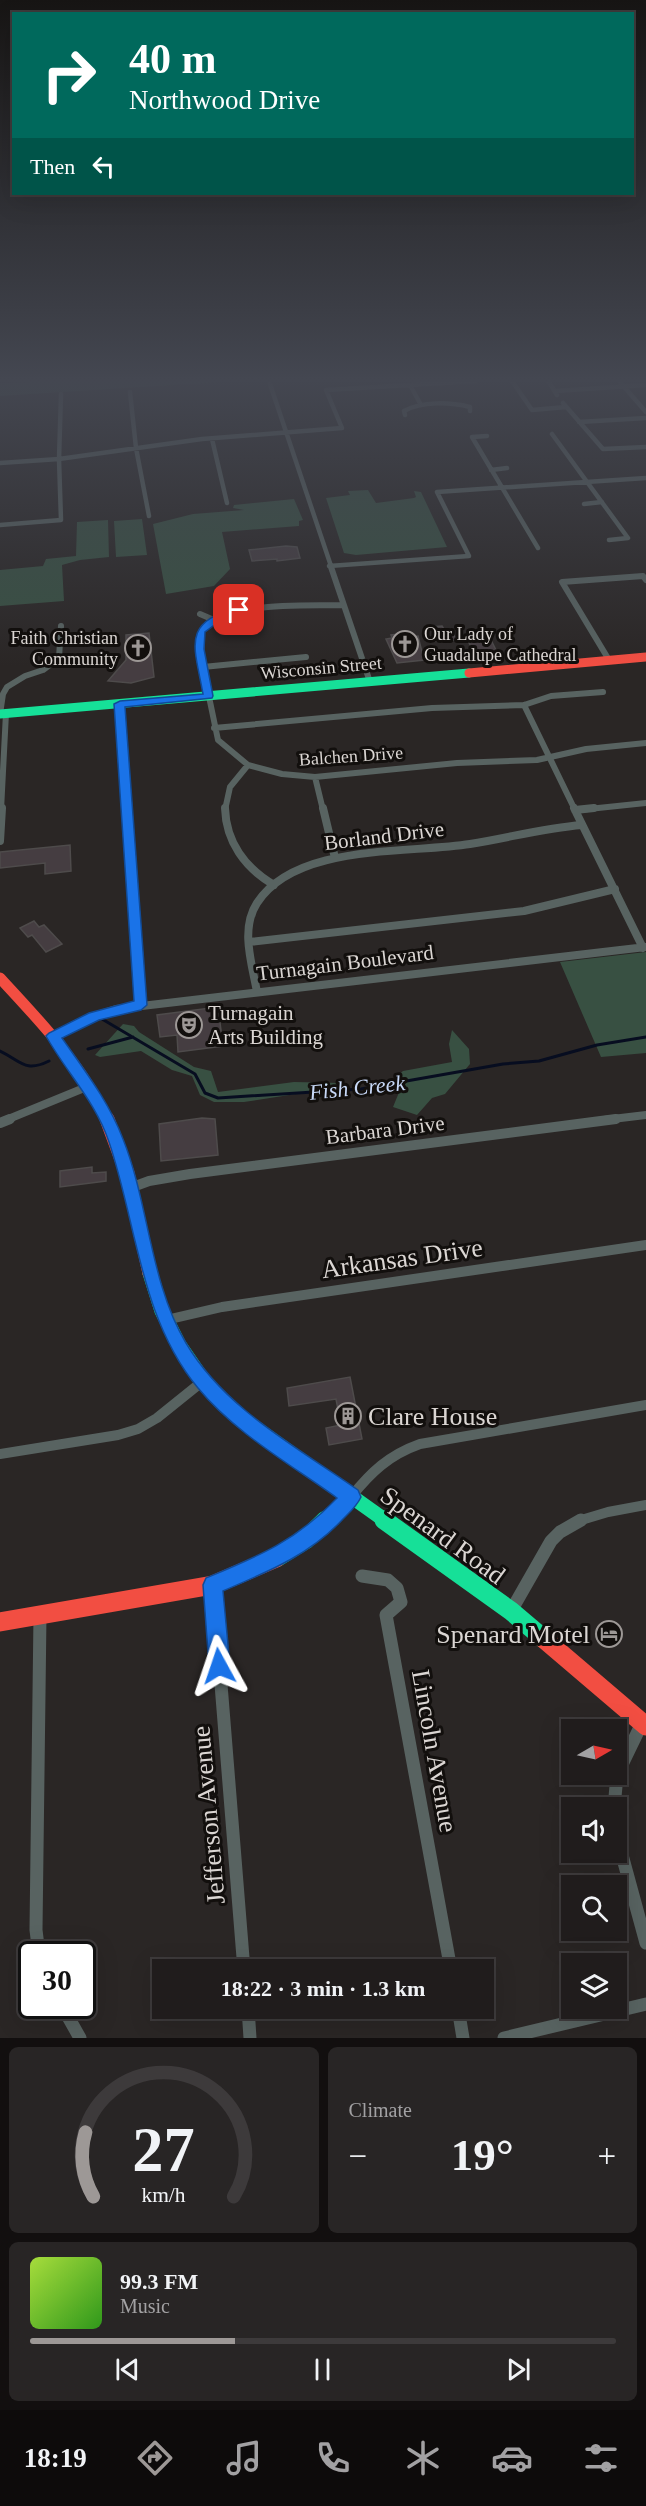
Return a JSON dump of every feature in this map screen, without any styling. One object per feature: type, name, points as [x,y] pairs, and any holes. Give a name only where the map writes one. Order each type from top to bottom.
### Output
[{"type":"street","points":[[0,525],[62,520],[60,476]]},
{"type":"street","points":[[141,476],[149,516]]},
{"type":"street","points":[[221,476],[227,502]]},
{"type":"street","points":[[300,476],[370,682]]},
{"type":"street","points":[[495,476],[538,548]]},
{"type":"street","points":[[584,476],[628,538],[609,540]]},
{"type":"street","points":[[329,566],[469,556],[437,492],[646,478]]},
{"type":"street","points":[[584,504],[602,502]]},
{"type":"street","points":[[609,660],[562,582],[643,576],[646,580]]},
{"type":"street","points":[[200,614],[214,620],[239,610],[343,605]]},
{"type":"street","name":"Balchen Drive","points":[[214,620],[200,632],[200,649],[214,728],[218,740],[248,765],[282,774],[315,777],[457,763],[514,763],[550,758],[586,749],[646,743]]},
{"type":"street","points":[[0,841],[3,694],[7,687],[25,676],[43,670],[59,658],[61,626]]},
{"type":"street","points":[[203,668],[306,657]]},
{"type":"street","name":"Wisconsin Street","points":[[3,713],[646,657]]},
{"type":"street","points":[[214,728],[432,708],[524,705],[551,696],[603,692]]},
{"type":"street","points":[[120,704],[141,1005]]},
{"type":"street","points":[[524,705],[644,947]]},
{"type":"street","points":[[248,765],[237,776],[228,791],[226,809],[229,830],[236,850],[245,865],[259,878],[274,885]]},
{"type":"street","points":[[315,777],[335,858]]},
{"type":"street","points":[[575,810],[646,803]]},
{"type":"street","name":"Borland Drive","points":[[257,992],[249,942],[250,917],[274,885],[291,874],[314,863],[335,858],[470,844],[546,828],[582,825]]},
{"type":"street","points":[[249,942],[524,911],[615,889]]},
{"type":"street","name":"Turnagain Boulevard","points":[[53,1036],[94,1016],[116,1009],[141,1005],[644,947]]},
{"type":"street","name":"Spenard Road","points":[[0,978],[53,1036],[101,1106],[117,1141],[166,1320],[180,1350],[203,1381],[226,1407],[511,1611],[644,1724]]},
{"type":"street","points":[[0,1123],[89,1086]]},
{"type":"street","name":"Barbara Drive","points":[[130,1188],[149,1181],[190,1174],[646,1115]]},
{"type":"street","name":"Arkansas Drive","points":[[166,1320],[222,1307],[646,1245]]},
{"type":"street","points":[[0,1454],[118,1435],[138,1429],[157,1418],[203,1381]]},
{"type":"street","points":[[0,1622],[213,1585],[274,1559],[305,1540],[329,1520],[378,1464],[399,1451],[420,1444],[646,1406]]},
{"type":"street","points":[[511,1611],[550,1542],[564,1529],[584,1518],[646,1505]]},
{"type":"street","name":"Lincoln Avenue","points":[[362,1576],[376,1576],[391,1581],[400,1590],[401,1602],[386,1615],[449,1959]]},
{"type":"street","name":"Jefferson Avenue","points":[[213,1585],[243,1959]]},
{"type":"street","points":[[37,1941],[40,1615]]},
{"type":"street","points":[[615,1797],[616,1775],[644,1724]]},
{"type":"street","points":[[624,1863],[646,1943]]},
{"type":"street","points":[[504,2038],[646,2004]]},
{"type":"street","points":[[70,2019],[80,2038]]},
{"type":"street","points":[[249,2019],[250,2038]]},
{"type":"street","points":[[460,2019],[463,2038]]},
{"type":"green space","points":[[368,490],[376,503],[414,498],[416,497],[414,491],[421,492],[447,547],[356,555],[344,553],[326,498],[350,495],[348,491]]},
{"type":"green space","points":[[294,499],[303,520],[299,521],[299,526],[222,532],[230,569],[214,586],[166,594],[153,524],[193,514],[244,510],[233,508],[234,505]]},
{"type":"green space","points":[[142,519],[147,555],[116,557],[114,521]]},
{"type":"green space","points":[[108,520],[109,557],[80,560],[62,565],[64,601],[0,606],[0,570],[43,566],[46,559],[76,556],[77,522]]},
{"type":"green space","points":[[646,952],[646,1053],[601,1057],[560,962]]},
{"type":"green space","points":[[123,1024],[134,1026],[139,1032],[194,1067],[211,1071],[218,1092],[294,1082],[341,1083],[347,1086],[244,1102],[214,1102],[200,1095],[192,1076],[172,1070],[141,1051],[100,1057],[95,1055]]},
{"type":"green space","points":[[452,1030],[469,1049],[470,1064],[445,1094],[432,1098],[417,1115],[393,1107],[402,1085],[398,1075],[403,1071],[452,1062],[449,1044]]},
{"type":"building","points":[[297,547],[300,558],[252,561],[249,550]]},
{"type":"building","points":[[442,626],[445,631],[452,630],[456,640],[436,641],[430,627]]},
{"type":"building","name":"Faith Christian Community","points":[[149,633],[154,677],[131,683],[108,681],[126,660],[126,635]]},
{"type":"building","points":[[411,633],[412,637],[418,636],[424,660],[397,663],[386,639],[392,638],[391,635]]},
{"type":"building","points":[[488,634],[497,652],[474,654],[466,636]]},
{"type":"building","points":[[70,845],[71,871],[45,874],[45,863],[0,868],[0,852]]},
{"type":"building","points":[[34,921],[39,927],[44,925],[62,944],[46,952],[32,935],[28,937],[20,928]]},
{"type":"building","name":"Turnagain Arts Building","points":[[218,1007],[223,1046],[178,1052],[177,1035],[160,1037],[157,1015]]},
{"type":"building","points":[[202,1118],[215,1119],[218,1155],[161,1161],[159,1124]]},
{"type":"building","points":[[92,1167],[92,1173],[106,1172],[106,1181],[60,1187],[60,1171]]},
{"type":"building","name":"Clare House","points":[[350,1377],[362,1439],[329,1445],[326,1428],[341,1425],[336,1399],[289,1406],[287,1388]]},
{"type":"waterway","points":[[102,1019],[133,1037]]},
{"type":"waterway","name":"Fish Creek","points":[[88,1049],[133,1037]]},
{"type":"waterway","name":"Fish Creek","points":[[133,1037],[195,1074],[205,1093],[218,1098],[361,1089],[503,1064],[539,1061],[597,1045],[646,1037]]},
{"type":"waterway","name":"Fish Creek","points":[[0,1051],[28,1066],[49,1061]]},
{"type":"traffic: fast","points":[[0,714],[469,673]]},
{"type":"traffic: fast","points":[[150,1273],[162,1311],[179,1345],[226,1407],[511,1611],[544,1639]]},
{"type":"traffic: fast","points":[[276,1558],[305,1540],[351,1497]]},
{"type":"traffic: jam","points":[[469,673],[646,657]]},
{"type":"traffic: jam","points":[[0,978],[66,1054],[81,1074],[106,1117],[127,1173],[150,1273]]},
{"type":"traffic: jam","points":[[0,1622],[213,1585],[276,1558]]},
{"type":"traffic: jam","points":[[544,1639],[646,1726]]},
{"type":"place","name":"Our Lady of Guadalupe Cathedral","points":[[405,644]]},
{"type":"place","name":"Faith Christian Community","points":[[138,648]]},
{"type":"place","name":"Turnagain Arts Building","points":[[189,1025]]},
{"type":"place","name":"Clare House","points":[[348,1416]]},
{"type":"place","name":"Spenard Motel","points":[[609,1634]]},
{"type":"route","points":[[219,1666],[213,1585],[274,1559],[305,1540],[351,1497],[226,1407],[180,1350],[166,1320],[156,1290],[117,1141],[89,1086],[53,1036],[94,1016],[116,1009],[141,1005],[120,704],[208,696],[200,649],[200,632],[207,624],[239,610]]}]
